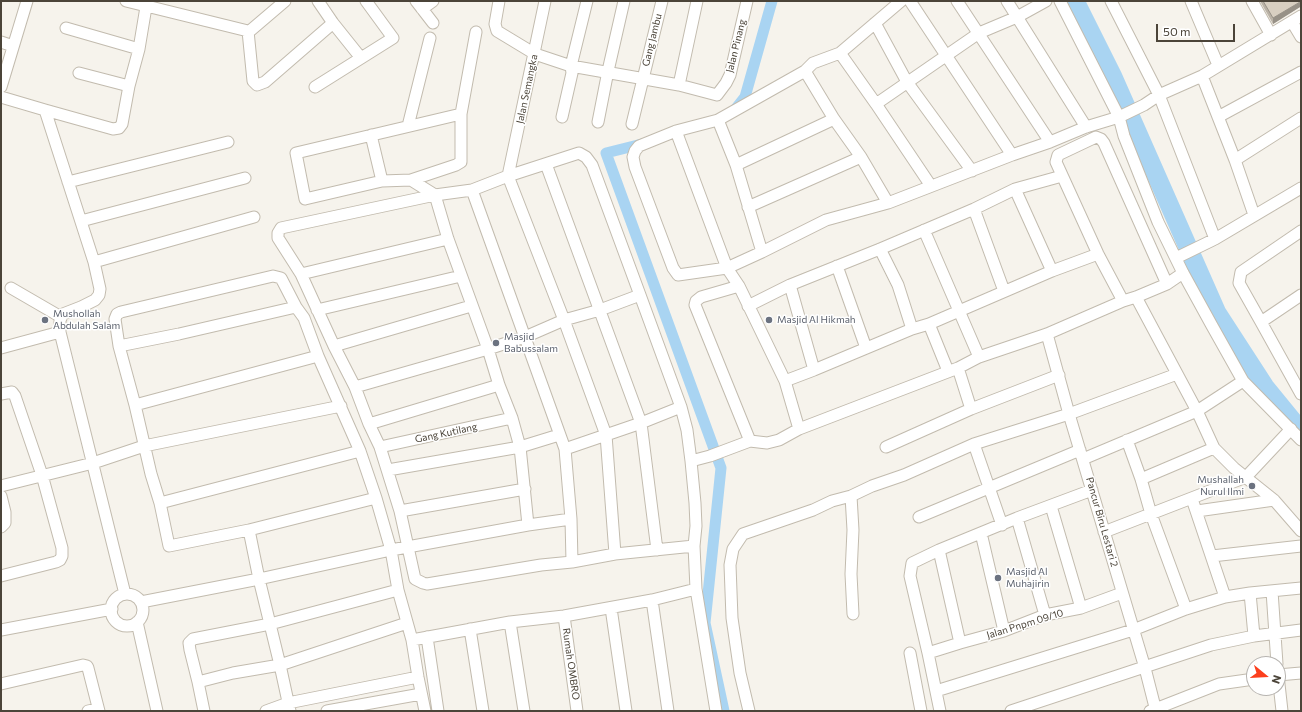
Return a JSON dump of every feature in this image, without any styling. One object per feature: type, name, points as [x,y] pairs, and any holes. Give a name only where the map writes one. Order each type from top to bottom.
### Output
[{"type":"street","points":[[1,87],[27,1]]},
{"type":"street","points":[[126,1],[147,3],[248,31],[285,1]]},
{"type":"street","points":[[318,1],[333,23],[361,58]]},
{"type":"street","points":[[315,87],[393,38],[366,1]]},
{"type":"street","points":[[433,1],[419,5],[433,23]]},
{"type":"street","points":[[499,1],[495,24],[497,31],[534,54],[571,66],[608,71],[642,79],[680,85],[697,1]]},
{"type":"street","name":"Jalan Semangka","points":[[508,176],[545,1]]},
{"type":"street","points":[[562,117],[572,73],[571,66],[587,1]]},
{"type":"street","points":[[598,122],[624,1]]},
{"type":"street","name":"Gang Jambu","points":[[632,124],[662,1]]},
{"type":"street","name":"Jalan Pinang","points":[[680,85],[717,95],[721,90],[730,75],[747,1]]},
{"type":"street","points":[[900,1],[840,53],[813,63],[805,71],[718,120],[676,131],[638,146],[634,151],[633,157],[635,167],[673,268],[678,275],[727,268],[826,220],[888,203],[1012,155],[1122,116],[1144,105],[1159,95],[1202,76],[1296,19],[1301,37]]},
{"type":"street","points":[[910,1],[1012,155]]},
{"type":"street","points":[[957,1],[1050,142]]},
{"type":"street","points":[[1008,1],[1086,128]]},
{"type":"street","points":[[876,104],[979,33],[1017,17],[1046,1]]},
{"type":"street","points":[[1060,1],[1122,116],[1124,136],[1158,222],[1180,256],[1183,273],[1243,380],[1301,440]]},
{"type":"street","points":[[1111,1],[1159,95],[1211,241]]},
{"type":"street","points":[[1191,1],[1218,65]]},
{"type":"street","points":[[1252,1],[1271,35]]},
{"type":"street","points":[[1,97],[113,129],[119,128],[122,124],[129,86],[139,49],[147,3]]},
{"type":"street","points":[[248,31],[253,81],[257,85],[265,82],[333,23]]},
{"type":"street","points":[[875,24],[907,82],[972,171]]},
{"type":"street","points":[[66,28],[139,49]]},
{"type":"street","points":[[461,114],[296,153],[305,198],[382,181],[411,180],[461,162],[461,114],[476,32]]},
{"type":"street","points":[[408,126],[430,38]]},
{"type":"street","points":[[1,42],[13,46]]},
{"type":"street","points":[[840,53],[931,186]]},
{"type":"street","points":[[805,71],[834,119],[861,157],[888,203]]},
{"type":"street","points":[[1218,117],[1301,72]]},
{"type":"street","points":[[79,73],[129,86]]},
{"type":"street","points":[[1202,76],[1235,160],[1254,215]]},
{"type":"street","points":[[45,110],[94,262],[100,289],[99,295],[95,300],[62,314],[61,316]]},
{"type":"street","points":[[1235,160],[1301,118]]},
{"type":"street","points":[[736,165],[834,119]]},
{"type":"street","points":[[718,120],[736,165],[762,252]]},
{"type":"street","points":[[676,131],[727,268],[739,286],[784,381],[799,428]]},
{"type":"street","points":[[371,135],[382,181]]},
{"type":"street","points":[[1123,301],[1098,254],[1056,162],[1058,155],[1096,137],[1101,139],[1104,143],[1167,284]]},
{"type":"street","points":[[68,182],[228,142]]},
{"type":"street","points":[[694,546],[616,554],[427,584],[422,584],[414,579],[400,511],[380,447],[369,424],[355,387],[334,346],[301,274],[278,238],[278,233],[281,228],[435,195],[472,190],[508,176],[579,153],[584,155],[592,165],[681,407],[687,430],[696,511],[694,546],[696,589],[716,711]]},
{"type":"street","points":[[748,207],[861,157]]},
{"type":"street","points":[[546,164],[641,423],[657,550]]},
{"type":"street","points":[[508,176],[564,320],[606,435],[616,554]]},
{"type":"street","points":[[748,306],[790,285],[974,209],[1015,189],[1062,176]]},
{"type":"street","points":[[81,221],[245,178]]},
{"type":"street","points":[[411,180],[435,195],[448,240],[512,418],[520,447],[528,525]]},
{"type":"street","points":[[1180,256],[1211,241],[1301,188]]},
{"type":"street","points":[[1015,189],[1052,271]]},
{"type":"street","points":[[472,190],[565,449],[571,519],[572,562]]},
{"type":"street","points":[[974,209],[1004,291]]},
{"type":"street","points":[[94,262],[254,217]]},
{"type":"street","points":[[924,230],[960,310],[979,357]]},
{"type":"street","points":[[1301,232],[1241,272],[1238,283],[1301,394]]},
{"type":"street","points":[[301,274],[448,240]]},
{"type":"street","points":[[880,249],[898,285],[912,329]]},
{"type":"street","points":[[784,381],[912,329],[929,324],[1052,271],[1098,254]]},
{"type":"street","points":[[837,266],[866,348]]},
{"type":"street","points":[[691,460],[710,456],[750,441],[767,443],[779,440],[799,428],[953,370],[979,357],[1047,334],[1123,301],[1167,284],[1183,273]]},
{"type":"street","points":[[376,498],[249,530],[169,546],[160,503],[151,474],[135,404],[119,346],[115,319],[117,314],[274,276],[281,278],[296,307],[304,318],[318,356],[360,451],[376,498],[391,550],[398,590],[412,640],[425,711]]},
{"type":"street","points":[[317,310],[461,276]]},
{"type":"street","points":[[790,285],[814,370]]},
{"type":"street","points":[[739,286],[700,296],[695,305],[750,441]]},
{"type":"street","points":[[11,288],[61,316]]},
{"type":"street","points":[[355,387],[488,349],[525,337],[564,320],[600,310],[640,295]]},
{"type":"street","points":[[1261,322],[1301,295]]},
{"type":"street","points":[[1136,297],[1197,411],[1214,448],[1234,468],[1274,500],[1301,531]]},
{"type":"street","points":[[334,346],[471,306]]},
{"type":"street","points":[[119,346],[180,334],[296,307]]},
{"type":"street","points":[[61,316],[60,332],[125,594]]},
{"type":"street","points":[[929,324],[971,409]]},
{"type":"street","points":[[1,348],[60,332]]},
{"type":"street","name":"Pancur Biru Lestari 2","points":[[1047,334],[1069,414],[1145,668],[1154,710]]},
{"type":"street","points":[[135,404],[318,356]]},
{"type":"street","points":[[749,711],[740,673],[732,618],[730,565],[733,549],[743,534],[813,510],[832,501],[851,496],[872,486],[904,475],[974,444],[1069,414],[1177,374]]},
{"type":"street","points":[[886,447],[971,409],[1059,375]]},
{"type":"street","points":[[919,517],[988,487],[1081,454],[1126,440],[1197,411],[1243,380]]},
{"type":"street","points":[[369,424],[499,385]]},
{"type":"street","points":[[1,394],[12,392],[15,396],[42,475],[62,548],[62,556],[60,560],[56,562],[1,576]]},
{"type":"street","points":[[1,486],[92,462],[144,446],[341,406]]},
{"type":"street","points":[[565,449],[641,423],[681,407]]},
{"type":"street","name":"Gang Kutilang","points":[[380,447],[512,418]]},
{"type":"street","points":[[1104,532],[1246,477],[1291,429]]},
{"type":"street","points":[[388,470],[520,447],[559,435]]},
{"type":"street","points":[[1126,440],[1186,609]]},
{"type":"street","points":[[974,444],[1002,525]]},
{"type":"street","points":[[1141,479],[1214,448]]},
{"type":"street","points":[[160,503],[360,451]]},
{"type":"street","points":[[400,511],[525,489]]},
{"type":"street","points":[[940,711],[910,576],[912,563],[939,550],[1092,490]]},
{"type":"street","points":[[1,496],[5,512],[5,522],[1,527]]},
{"type":"street","points":[[851,496],[853,530],[851,574],[853,614]]},
{"type":"street","points":[[1192,499],[1225,597]]},
{"type":"street","points":[[1197,511],[1274,500]]},
{"type":"street","points":[[1052,506],[1081,608]]},
{"type":"street","points":[[1018,518],[1045,616]]},
{"type":"street","points":[[141,602],[259,579],[391,550],[528,525],[571,519]]},
{"type":"street","points":[[249,530],[289,707]]},
{"type":"street","points":[[981,533],[1004,631]]},
{"type":"street","points":[[1212,556],[1301,546]]},
{"type":"street","points":[[939,550],[960,643]]},
{"type":"street","points":[[936,691],[1133,630],[1186,609],[1225,597],[1301,588]]},
{"type":"street","points":[[412,640],[510,622],[564,616],[611,608],[696,589]]},
{"type":"street","points":[[204,711],[190,650],[190,643],[192,639],[270,624],[398,590]]},
{"type":"street","points":[[1272,591],[1276,656]]},
{"type":"street","name":"Jalan Pnpm 09/10","points":[[928,654],[960,643],[1004,631],[1045,616],[1081,608],[1122,593]]},
{"type":"street","points":[[1250,593],[1254,636]]},
{"type":"street","points":[[125,594],[134,596],[141,602],[143,613],[140,620],[132,625],[126,626],[120,624],[112,615],[114,601],[121,595],[125,594]]},
{"type":"street","points":[[652,600],[668,711]]},
{"type":"street","points":[[611,608],[626,711]]},
{"type":"street","points":[[1,630],[112,609]]},
{"type":"street","name":"Rumah OMBRO","points":[[564,616],[578,711]]},
{"type":"street","points":[[137,622],[157,711]]},
{"type":"street","points":[[510,622],[524,711]]},
{"type":"street","points":[[198,682],[233,673],[280,665],[407,623]]},
{"type":"street","points":[[470,629],[483,711]]},
{"type":"street","points":[[1011,711],[1211,645],[1254,636],[1301,630]]},
{"type":"street","points":[[427,637],[438,711]]},
{"type":"street","points":[[910,652],[921,711]]},
{"type":"street","points":[[1,684],[83,665],[88,668],[95,710]]},
{"type":"street","points":[[1286,674],[1301,673]]},
{"type":"street","points":[[266,711],[418,677]]},
{"type":"street","points":[[1154,710],[1219,684],[1246,680]]},
{"type":"street","points":[[327,711],[422,694]]},
{"type":"street","points":[[1280,696],[1282,711]]},
{"type":"building","points":[[1263,1],[1299,1],[1300,2],[1273,18]]},
{"type":"waterway","points":[[734,111],[745,97],[772,1]]},
{"type":"waterway","points":[[1075,1],[1113,77],[1217,313],[1265,387],[1301,431]]},
{"type":"waterway","points":[[646,143],[606,153],[721,468],[705,623],[724,711]]},
{"type":"place","name":"Mushollah Abdulah Salam","points":[[45,320]]},
{"type":"place","name":"Masjid Al Hikmah","points":[[769,320]]},
{"type":"place","name":"Masjid Babussalam","points":[[496,343]]},
{"type":"place","name":"Mushallah Nurul Ilmi","points":[[1252,486]]},
{"type":"place","name":"Masjid Al Muhajirin","points":[[998,578]]}]
